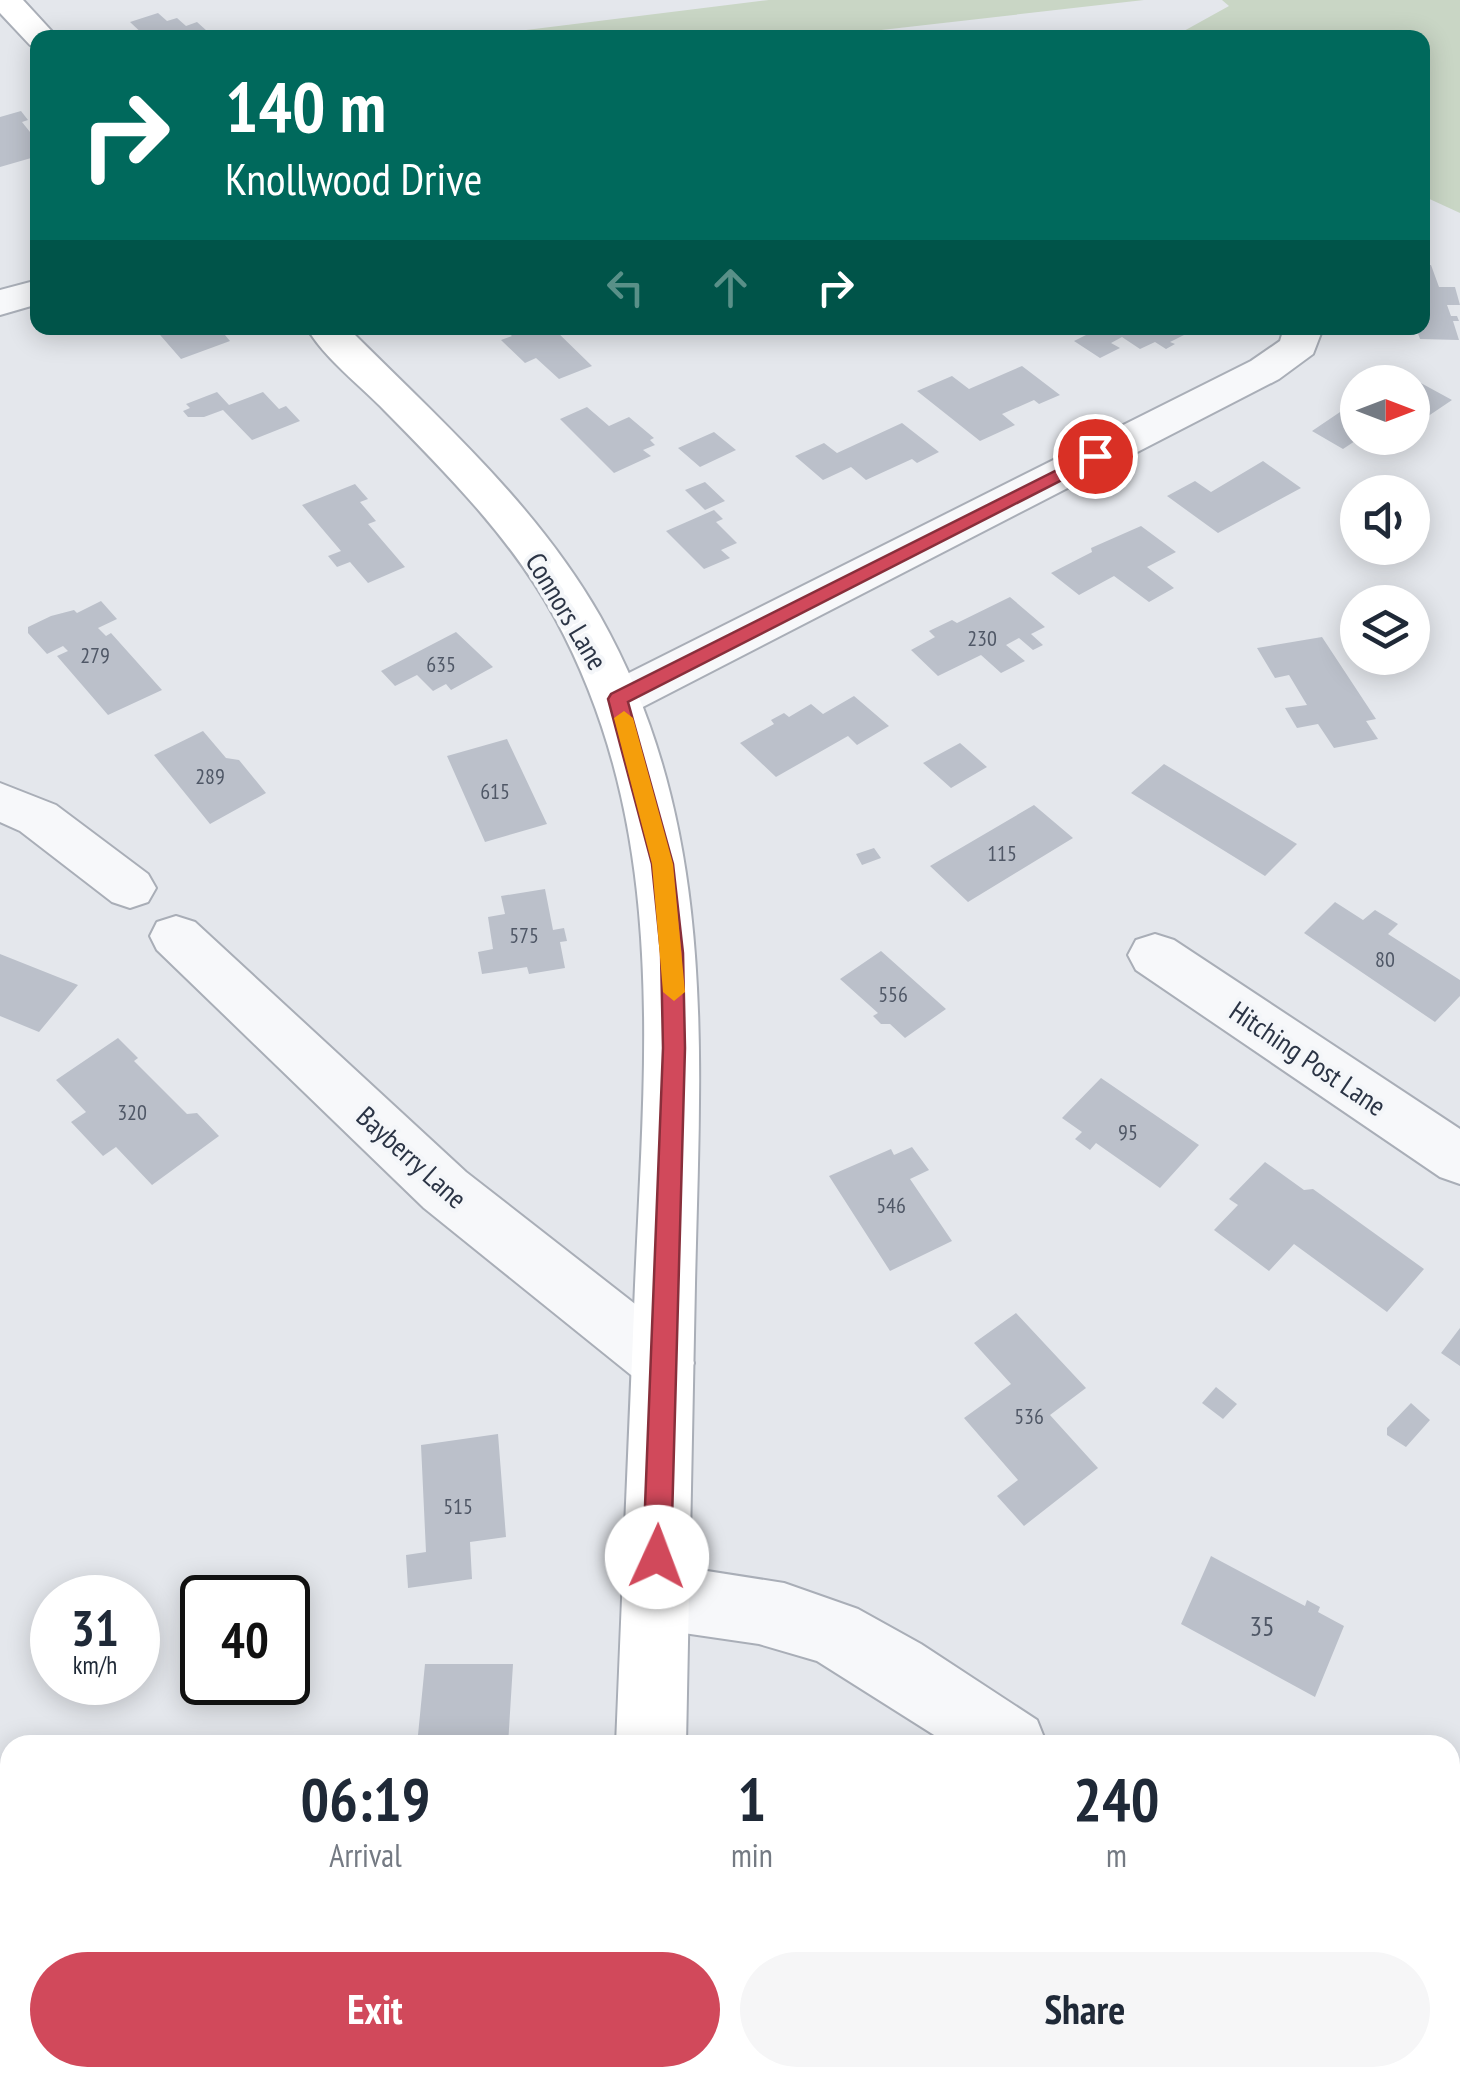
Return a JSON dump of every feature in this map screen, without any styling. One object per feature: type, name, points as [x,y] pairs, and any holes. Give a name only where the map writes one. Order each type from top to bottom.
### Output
[{"type":"street","points":[[5,0],[34,30]]},
{"type":"street","points":[[0,303],[30,294]]},
{"type":"street","name":"Connors Lane","points":[[333,335],[502,509],[552,579],[618,699],[662,864],[672,953],[674,1048],[651,1735]]},
{"type":"street","points":[[618,699],[1265,370],[1299,346],[1302,335]]},
{"type":"street","points":[[0,801],[38,818],[130,888]]},
{"type":"street","name":"Bayberry Lane","points":[[176,936],[445,1190],[663,1363]]},
{"type":"street","name":"Hitching Post Lane","points":[[1155,955],[1460,1160]]},
{"type":"street","points":[[656,1596],[780,1617],[855,1642],[997,1735]]},
{"type":"green space","points":[[769,0],[1144,0],[881,30],[527,30]]},
{"type":"green space","points":[[1222,0],[1460,0],[1460,213],[1430,199],[1430,30],[1186,30],[1229,6]]},
{"type":"building","points":[[158,13],[167,21],[177,18],[186,26],[197,22],[206,30],[138,30],[130,22]]},
{"type":"building","points":[[21,111],[28,120],[22,122],[30,132],[30,158],[0,167],[0,117]]},
{"type":"building","points":[[1431,265],[1439,287],[1455,287],[1460,305],[1447,305],[1451,316],[1457,316],[1459,321],[1453,321],[1459,340],[1420,339],[1419,335],[1430,335]]},
{"type":"building","points":[[160,335],[225,335],[230,341],[181,359]]},
{"type":"building","points":[[560,335],[592,366],[559,379],[536,358],[525,363],[501,340],[512,336]]},
{"type":"building","points":[[1086,335],[1184,335],[1170,342],[1175,344],[1166,349],[1155,342],[1140,349],[1122,337],[1111,343],[1120,348],[1100,358],[1074,341]]},
{"type":"building","points":[[1022,366],[1060,395],[1039,404],[1034,400],[1002,414],[1015,425],[980,441],[917,391],[952,376],[969,389]]},
{"type":"building","points":[[1430,388],[1452,400],[1430,415]]},
{"type":"building","points":[[217,392],[229,405],[263,392],[279,409],[286,406],[300,421],[252,440],[223,410],[204,417],[188,417],[183,411],[190,408],[186,404]]},
{"type":"building","points":[[587,407],[609,426],[629,417],[654,438],[650,440],[655,445],[643,450],[651,456],[614,473],[560,419]]},
{"type":"building","points":[[1340,412],[1340,447],[1312,431]]},
{"type":"building","points":[[902,423],[939,452],[917,463],[912,459],[866,480],[851,467],[823,480],[795,456],[824,443],[837,453]]},
{"type":"building","points":[[714,432],[736,450],[700,467],[678,448]]},
{"type":"building","points":[[1263,461],[1301,488],[1218,533],[1167,496],[1195,481],[1211,492]]},
{"type":"building","points":[[705,482],[725,501],[705,510],[685,490]]},
{"type":"building","points":[[355,484],[368,499],[360,502],[376,521],[368,524],[405,567],[368,583],[350,562],[337,567],[328,556],[341,551],[302,505]]},
{"type":"building","points":[[714,510],[723,519],[716,522],[737,543],[721,550],[730,558],[704,569],[666,531]]},
{"type":"building","points":[[1141,526],[1176,552],[1147,567],[1174,588],[1149,602],[1114,576],[1079,595],[1051,573],[1092,552],[1091,548]]},
{"type":"building","points":[[1010,597],[1045,627],[1031,634],[1043,645],[1033,650],[1019,638],[1006,645],[1025,661],[1001,673],[981,655],[938,676],[911,650],[935,637],[929,631],[952,620],[957,623]]},
{"type":"building","points":[[101,601],[117,619],[98,628],[106,636],[111,633],[162,690],[108,715],[57,656],[68,651],[63,646],[47,654],[28,633],[28,627],[51,616],[74,610],[77,613]]},
{"type":"building","points":[[456,632],[493,667],[451,690],[446,684],[433,691],[417,675],[395,686],[381,671]]},
{"type":"building","points":[[1322,637],[1340,664],[1340,675],[1347,675],[1376,719],[1366,721],[1378,739],[1334,748],[1318,724],[1297,728],[1285,708],[1307,705],[1289,675],[1275,678],[1257,648]]},
{"type":"building","points":[[854,696],[889,726],[857,745],[848,736],[776,777],[740,743],[774,724],[771,720],[784,713],[789,717],[811,704],[823,714]]},
{"type":"building","points":[[203,731],[226,758],[239,760],[266,793],[210,824],[154,755]]},
{"type":"building","points":[[507,739],[547,824],[485,842],[447,756]]},
{"type":"building","points":[[960,743],[987,767],[951,788],[923,763]]},
{"type":"building","points":[[1164,764],[1297,844],[1265,876],[1131,793]]},
{"type":"building","points":[[1034,805],[1073,838],[968,902],[930,866]]},
{"type":"building","points":[[874,848],[881,858],[862,865],[856,854]]},
{"type":"building","points":[[545,889],[553,930],[564,928],[567,941],[560,942],[565,968],[529,974],[527,967],[482,974],[478,952],[493,949],[488,917],[505,914],[501,896]]},
{"type":"building","points":[[1335,902],[1363,920],[1375,910],[1398,924],[1388,934],[1460,980],[1460,996],[1435,1022],[1304,933]]},
{"type":"building","points":[[881,951],[946,1009],[905,1038],[890,1024],[881,1024],[873,1016],[878,1013],[840,979]]},
{"type":"building","points":[[0,954],[78,985],[39,1032],[0,1016]]},
{"type":"building","points":[[118,1038],[138,1058],[134,1061],[187,1114],[197,1113],[219,1136],[152,1185],[116,1147],[103,1156],[71,1122],[86,1112],[56,1080]]},
{"type":"building","points":[[1101,1078],[1199,1145],[1160,1188],[1096,1143],[1090,1150],[1075,1139],[1082,1132],[1062,1118]]},
{"type":"building","points":[[912,1147],[929,1170],[910,1179],[952,1241],[890,1271],[829,1176],[891,1149],[894,1155]]},
{"type":"building","points":[[1265,1162],[1304,1190],[1313,1189],[1424,1269],[1387,1312],[1294,1244],[1269,1271],[1214,1230],[1238,1205],[1229,1199]]},
{"type":"building","points":[[1016,1313],[1086,1388],[1050,1415],[1098,1468],[1024,1526],[997,1496],[1018,1480],[964,1418],[1011,1384],[974,1343]]},
{"type":"building","points":[[1460,1328],[1460,1366],[1441,1353]]},
{"type":"building","points":[[1216,1387],[1237,1404],[1223,1419],[1202,1403]]},
{"type":"building","points":[[1411,1403],[1430,1420],[1406,1447],[1387,1435],[1387,1428]]},
{"type":"building","points":[[498,1434],[506,1537],[470,1542],[472,1579],[408,1588],[406,1555],[426,1552],[421,1445]]},
{"type":"building","points":[[1211,1556],[1305,1606],[1307,1600],[1320,1607],[1318,1612],[1344,1626],[1315,1697],[1181,1624]]},
{"type":"building","points":[[425,1664],[513,1664],[509,1735],[418,1735]]},
{"type":"slow traffic","points":[[624,718],[662,864],[674,992]]},
{"type":"route","points":[[657,1557],[674,1048],[672,953],[662,864],[618,699],[1095,456]]}]
